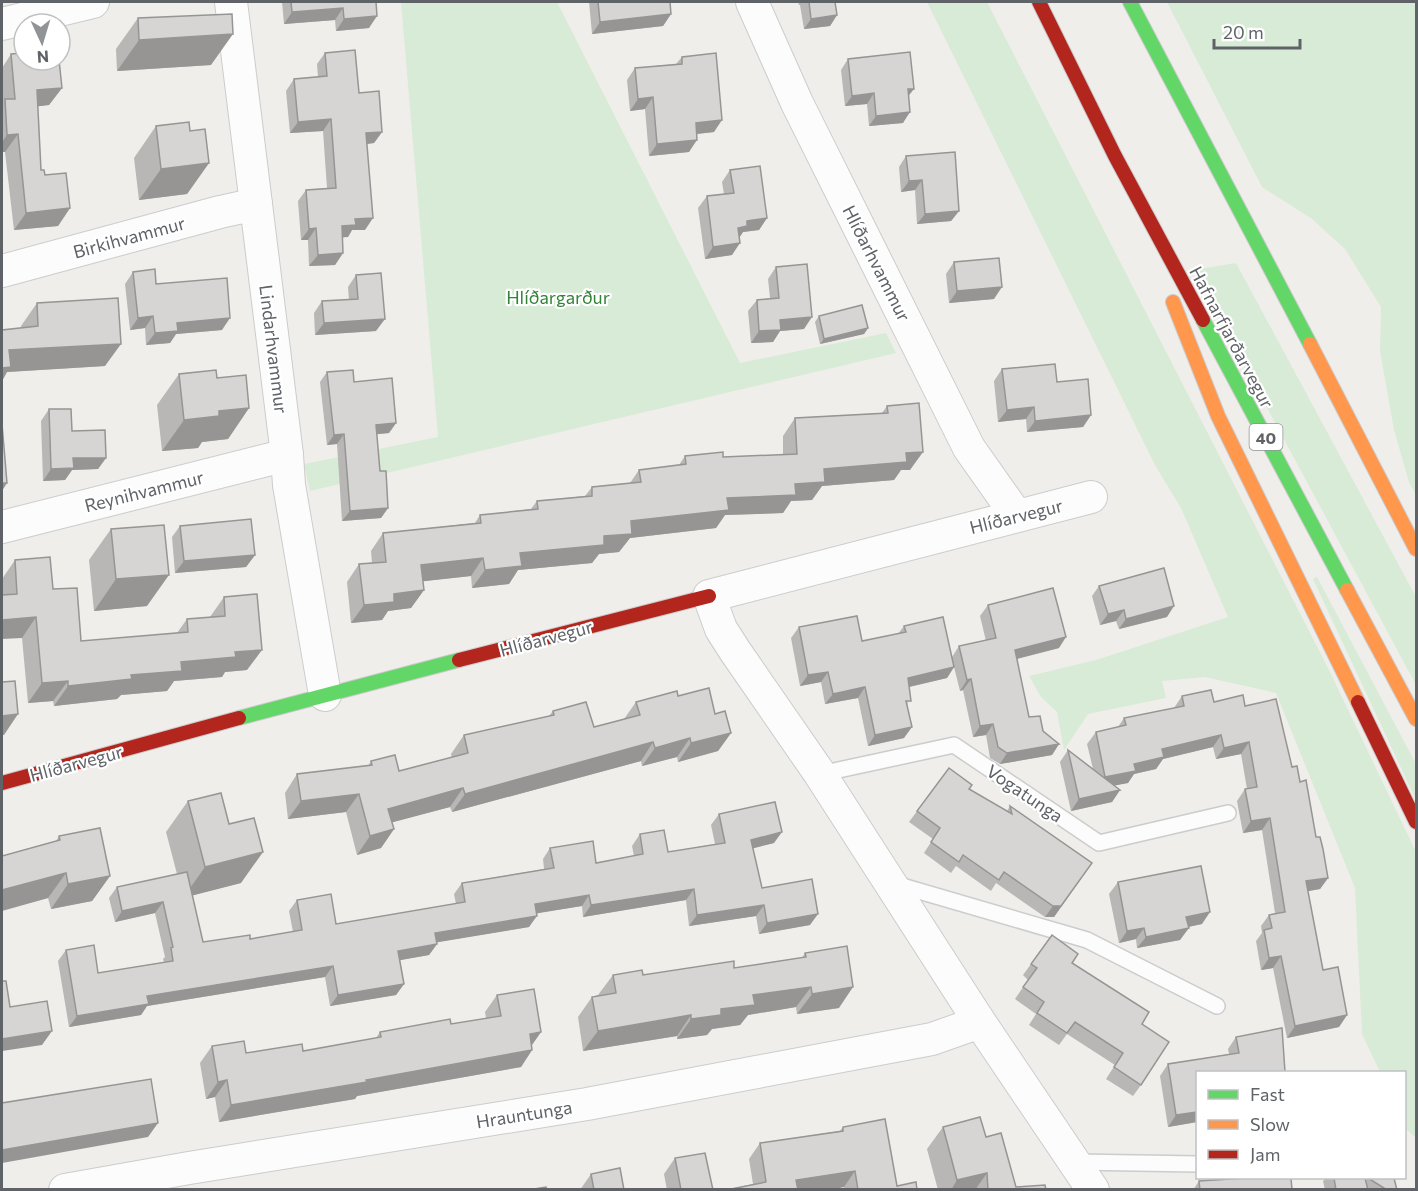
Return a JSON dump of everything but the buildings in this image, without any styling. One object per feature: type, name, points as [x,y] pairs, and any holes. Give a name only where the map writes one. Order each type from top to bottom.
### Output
[{"type":"main road","name":"Hafnarfjarðarvegur","points":[[1039,2],[1114,156],[1416,719]]},
{"type":"main road","points":[[1130,2],[1249,225],[1416,549]]},
{"type":"main road","points":[[1114,156],[1158,264]]},
{"type":"main road","points":[[1166,286],[1218,416],[1416,822]]},
{"type":"main road","name":"Hlíðarvegur","points":[[2,783],[325,695],[709,596]]},
{"type":"street","points":[[2,24],[93,2]]},
{"type":"street","name":"Lindarhvammur","points":[[231,2],[289,485],[325,695]]},
{"type":"street","name":"Hlíðarhvammur","points":[[752,2],[797,103],[969,448],[1017,516]]},
{"type":"street","name":"Birkihvammur","points":[[2,271],[256,204]]},
{"type":"street","name":"Reynihvammur","points":[[2,526],[287,455]]},
{"type":"street","name":"Hlíðarvegur","points":[[709,596],[1091,497]]},
{"type":"street","points":[[709,596],[721,629],[820,774],[977,1018],[1093,1190]]},
{"type":"street","name":"Hrauntunga","points":[[65,1190],[587,1104],[909,1044],[953,1034],[966,1028],[977,1018]]},
{"type":"lane","name":"Vogatunga","points":[[820,774],[954,745],[1099,843],[1228,813]]},
{"type":"lane","points":[[892,883],[1087,940],[1217,1006]]},
{"type":"lane","points":[[1075,1162],[1196,1164]]},
{"type":"green space","name":"Hlíðargarður","points":[[401,2],[557,2],[740,363],[886,333],[896,353],[310,491],[304,464],[438,437]]},
{"type":"green space","points":[[927,2],[987,2],[1329,670],[1416,852],[1416,1138],[1406,1129],[1406,1071],[1380,1071],[1362,1034],[1355,888],[1276,693],[1205,677],[1162,681],[1166,698],[1088,714],[1064,750],[1057,712],[1041,697],[1029,676],[1096,660],[1228,617],[1181,508],[1156,467]]},
{"type":"green space","points":[[1167,2],[1416,2],[1416,495],[1409,482],[1394,430],[1380,351],[1381,307],[1345,249],[1312,219],[1262,187]]},
{"type":"green space","points":[[1236,263],[1416,597],[1416,685],[1193,270]]},
{"type":"green space","points":[[1317,577],[1416,764],[1416,800],[1313,579]]},
{"type":"traffic: fast","points":[[1130,2],[1310,344]]},
{"type":"traffic: fast","points":[[1203,320],[1347,590]]},
{"type":"traffic: fast","points":[[239,718],[459,660]]},
{"type":"traffic: slow","points":[[1173,302],[1218,416],[1358,702]]},
{"type":"traffic: slow","points":[[1310,344],[1416,549]]},
{"type":"traffic: slow","points":[[1347,590],[1416,719]]},
{"type":"traffic: jam","points":[[1039,2],[1115,156],[1203,320]]},
{"type":"traffic: jam","points":[[459,660],[709,596]]},
{"type":"traffic: jam","points":[[1358,702],[1416,822]]},
{"type":"traffic: jam","points":[[2,783],[239,718]]}]
